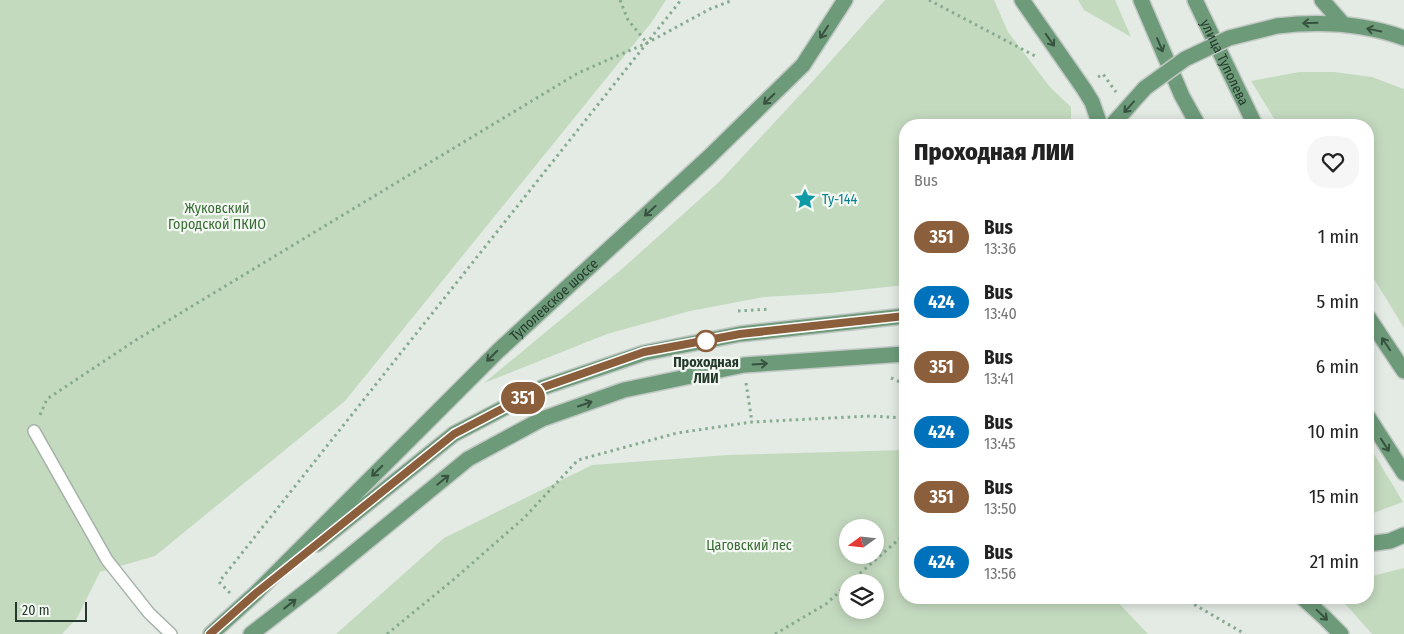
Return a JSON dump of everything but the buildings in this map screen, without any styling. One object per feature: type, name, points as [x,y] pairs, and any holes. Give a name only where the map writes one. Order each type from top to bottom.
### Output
[{"type":"main road","name":"Туполевское шоссе","points":[[210,634],[255,594],[498,351],[709,157],[803,65],[845,0]]},
{"type":"main road","points":[[1022,0],[1084,89],[1092,102],[1098,119]]},
{"type":"main road","points":[[1141,0],[1182,96],[1195,119]]},
{"type":"main road","name":"улица Туполева","points":[[1195,0],[1252,119]]},
{"type":"main road","points":[[1322,0],[1343,24]]},
{"type":"main road","points":[[1117,119],[1145,88],[1185,59],[1229,38],[1277,26],[1321,23],[1343,24],[1391,33],[1404,38]]},
{"type":"main road","name":"Туполевское шоссе","points":[[255,594],[454,434],[544,387],[644,352],[740,334],[899,317]]},
{"type":"main road","points":[[1374,326],[1404,371]]},
{"type":"main road","points":[[251,634],[314,586],[468,459],[542,419],[624,390],[744,365],[899,354]]},
{"type":"main road","points":[[1374,426],[1404,473]]},
{"type":"main road","points":[[1374,543],[1397,538]]},
{"type":"main road","points":[[1310,604],[1341,634]]},
{"type":"lane","points":[[34,431],[107,560],[149,613],[171,634]]},
{"type":"path","points":[[620,0],[628,20],[647,42]]},
{"type":"path","points":[[242,606],[218,582],[681,0]]},
{"type":"path","points":[[34,431],[47,399],[136,340],[578,73],[647,42],[710,9],[733,0]]},
{"type":"path","points":[[929,0],[1038,58]]},
{"type":"path","points":[[1084,89],[1102,74],[1117,94]]},
{"type":"path","points":[[744,365],[752,422]]},
{"type":"path","points":[[891,378],[899,381]]},
{"type":"path","points":[[387,634],[524,518],[578,460],[677,433],[752,422],[870,416],[899,418]]},
{"type":"path","points":[[859,574],[899,539]]},
{"type":"path","points":[[775,634],[826,604],[839,592]]},
{"type":"path","points":[[1193,604],[1245,634]]},
{"type":"green space","name":"Жуковский Городской ПКИО","points":[[0,0],[666,0],[651,23],[345,401],[155,556],[100,572],[77,618],[62,634],[0,634]]},
{"type":"green space","points":[[885,0],[994,0],[1008,32],[1050,87],[1071,107],[1071,119],[899,119],[899,286],[831,293],[764,297],[690,311],[607,334],[484,383],[623,268],[719,182]]},
{"type":"green space","points":[[1078,0],[1115,0],[1131,37],[1084,10]]},
{"type":"green space","points":[[1299,72],[1334,72],[1372,77],[1404,89],[1404,328],[1374,279],[1374,119],[1274,119],[1251,81]]},
{"type":"green space","name":"Цаговский лес","points":[[899,450],[899,604],[1120,604],[1148,634],[336,634],[444,538],[592,465],[728,455]]},
{"type":"green space","points":[[1374,454],[1403,502],[1374,513]]},
{"type":"green space","points":[[1404,568],[1404,634],[1372,634],[1345,604],[1374,604],[1374,576]]},
{"type":"bus line","name":"351","points":[[210,634],[255,594],[454,434],[544,387],[644,352],[740,334],[899,317]]},
{"type":"place","name":"Ty-144","points":[[805,199]]},
{"type":"place","name":"Проходная ЛИИ","points":[[706,341]]}]
